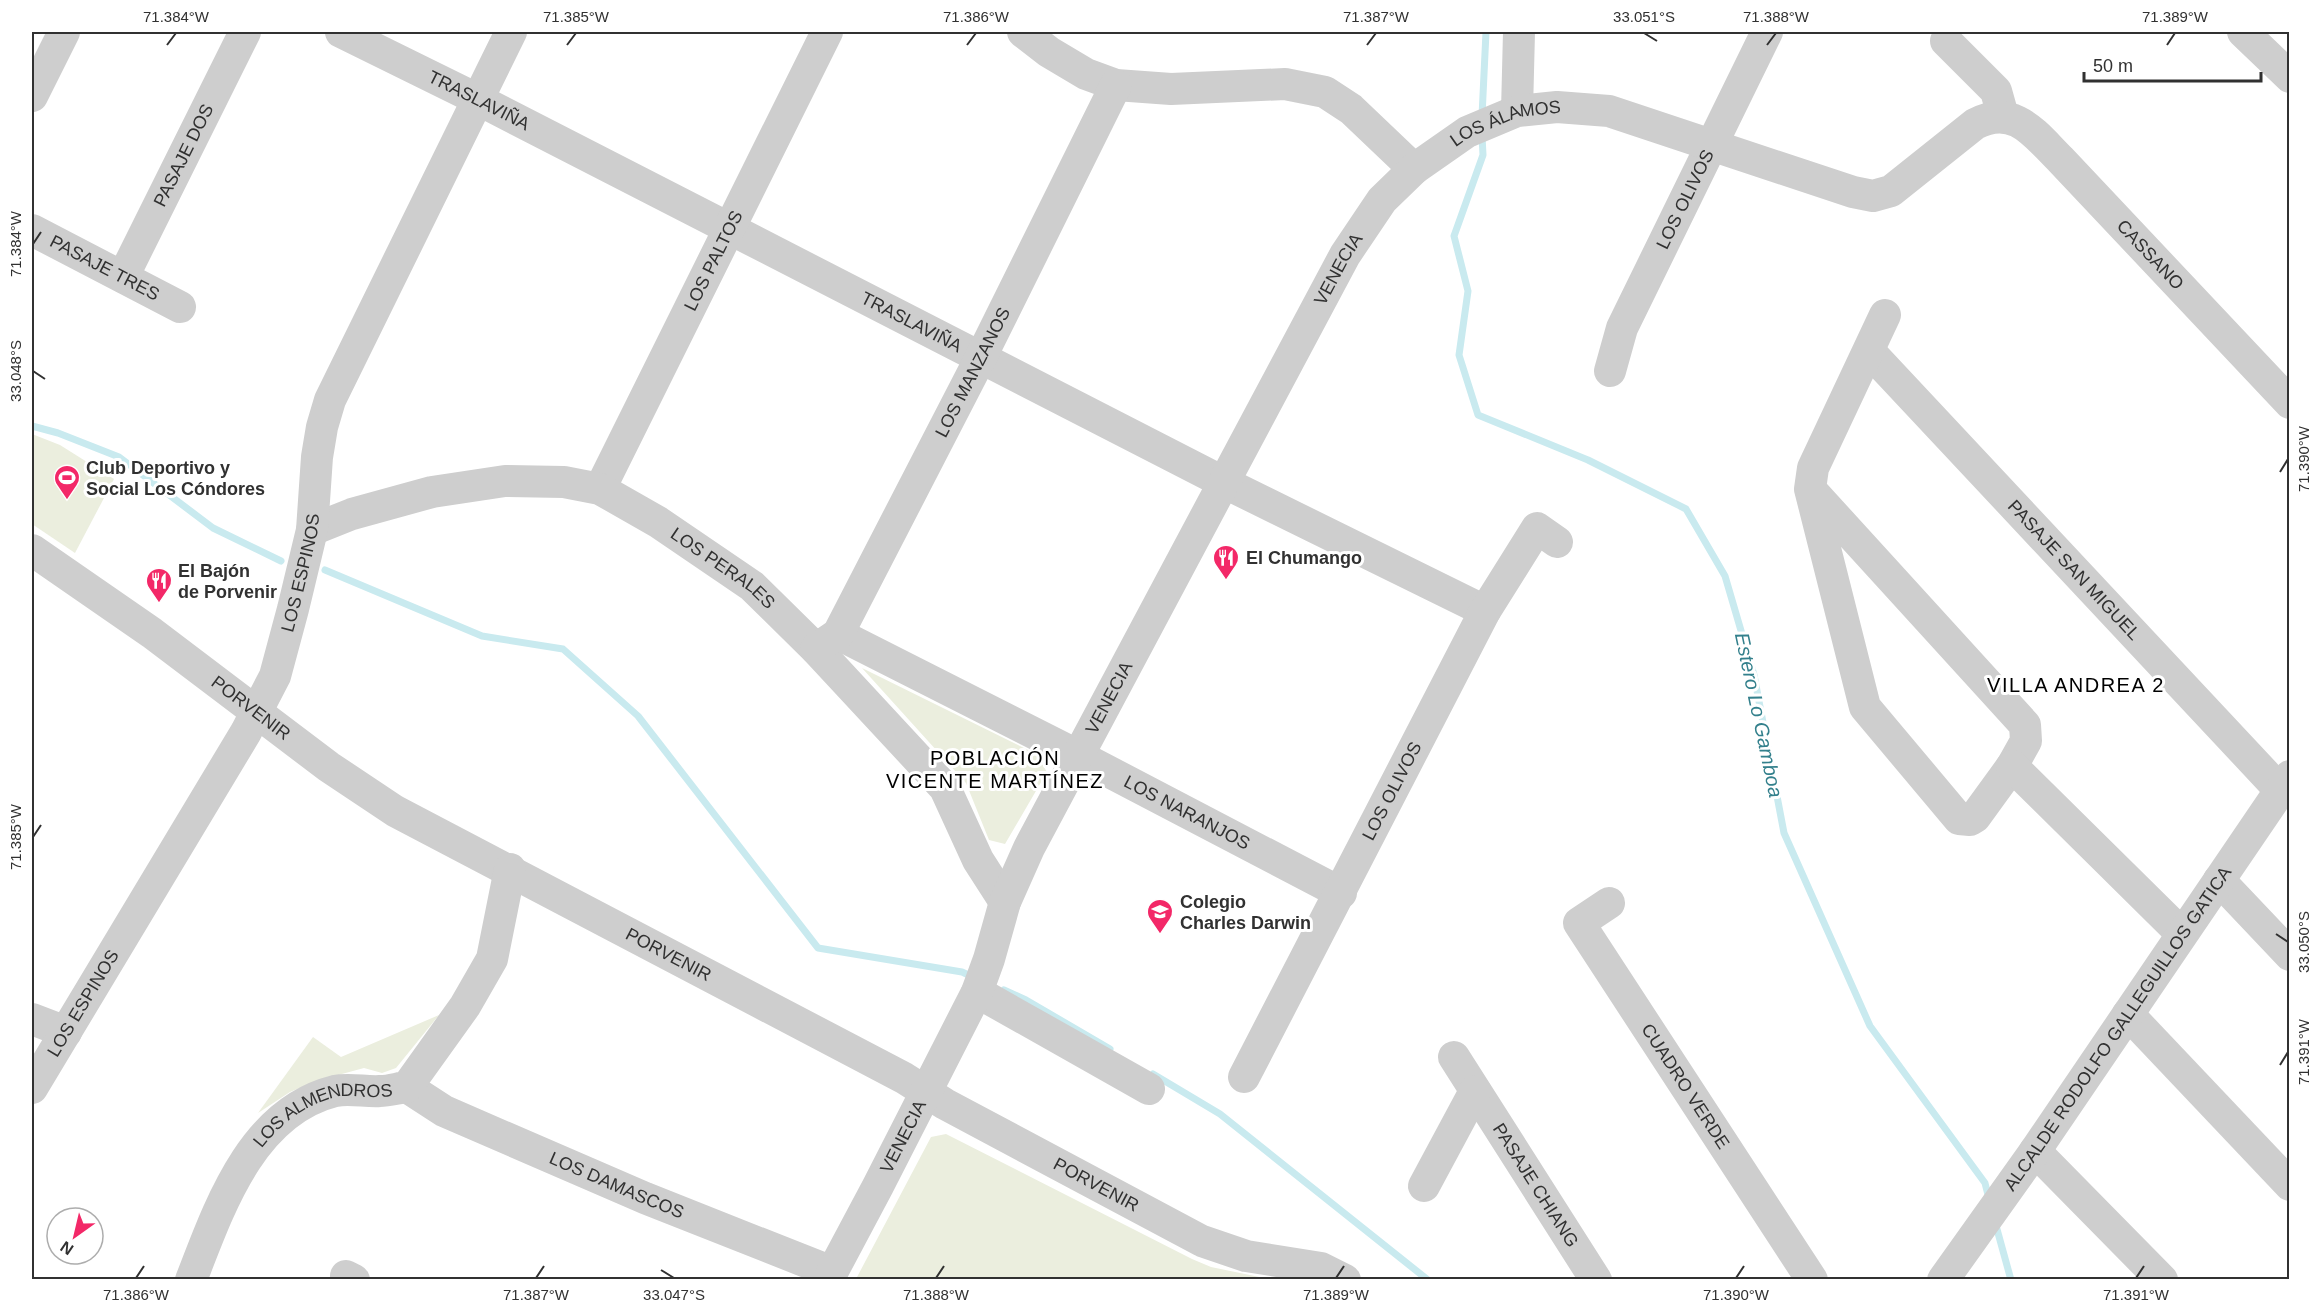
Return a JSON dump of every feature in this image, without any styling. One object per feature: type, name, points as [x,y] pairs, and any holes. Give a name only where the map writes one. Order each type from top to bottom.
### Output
[{"type":"street","points":[[32,96],[64,32]]},
{"type":"street","name":"PASAJE DOS","points":[[123,277],[245,32]]},
{"type":"street","name":"TRASLAVIÑA","points":[[341,32],[730,228],[1223,482],[1485,611]]},
{"type":"street","name":"LOS ESPINOS","points":[[32,1088],[257,713],[275,676],[312,530],[317,457],[330,400],[511,32]]},
{"type":"street","name":"LOS PALTOS","points":[[600,489],[827,32]]},
{"type":"street","points":[[1023,32],[1049,52],[1086,74],[1116,85],[1171,89],[1285,84],[1325,92],[1351,109],[1414,169]]},
{"type":"street","points":[[1510,113],[1519,32]]},
{"type":"street","name":"LOS OLIVOS","points":[[1610,371],[1622,328],[1767,32]]},
{"type":"street","points":[[2243,32],[2289,77]]},
{"type":"street","points":[[1946,40],[1996,91],[2003,116]]},
{"type":"street","name":"LOS MANZANOS","points":[[827,642],[981,357],[1116,85]]},
{"type":"street","name":"LOS ÁLAMOS","points":[[1414,169],[1467,132],[1510,113],[1557,107],[1609,111],[1853,192],[1873,196],[1891,191],[1975,124],[1987,118],[2003,116]]},
{"type":"street","name":"CASSANO","points":[[2003,116],[2016,120],[2033,132],[2289,403]]},
{"type":"street","name":"VENECIA","points":[[830,1276],[977,992],[1005,902],[1029,848],[1077,755],[1346,255],[1382,200],[1414,169]]},
{"type":"street","name":"PASAJE TRES","points":[[32,230],[180,307]]},
{"type":"street","points":[[1810,489],[2025,725],[2026,741],[2012,766],[1975,817],[1970,820],[1959,819],[1865,707],[1810,489],[1813,468],[1885,315]]},
{"type":"street","name":"PASAJE SAN MIGUEL","points":[[1869,351],[2285,783]]},
{"type":"street","name":"LOS PERALES","points":[[312,530],[352,514],[432,492],[494,483],[564,482],[600,489],[658,522],[752,586],[827,642],[896,733],[945,788],[978,860],[1005,902]]},
{"type":"street","name":"LOS OLIVOS","points":[[1244,1077],[1485,611],[1537,528],[1557,542]]},
{"type":"street","name":"PORVENIR","points":[[32,550],[152,633],[329,767],[395,811],[510,869],[904,1078],[926,1093],[1202,1241],[1246,1256],[1321,1268],[1345,1280]]},
{"type":"street","name":"LOS NARANJOS","points":[[827,642],[1077,755],[1341,893]]},
{"type":"street","points":[[2012,766],[2182,934]]},
{"type":"street","name":"ALCALDE RODOLFO GALLEGUILLOS GATICA","points":[[1943,1280],[2035,1151],[2285,783]]},
{"type":"street","name":"LOS ALMENDROS","points":[[191,1280],[227,1195],[249,1155],[277,1121],[303,1103],[336,1091],[382,1091],[407,1087],[465,1006],[492,959],[510,869]]},
{"type":"street","points":[[2219,880],[2289,955]]},
{"type":"street","name":"CUADRO VERDE","points":[[1609,903],[1579,923],[1812,1280]]},
{"type":"street","points":[[977,992],[1149,1089]]},
{"type":"street","points":[[2128,1014],[2289,1185]]},
{"type":"street","points":[[32,1020],[66,1032]]},
{"type":"street","name":"PASAJE CHIANG","points":[[1454,1058],[1596,1280]]},
{"type":"street","name":"LOS DAMASCOS","points":[[407,1087],[454,1116],[830,1276]]},
{"type":"street","points":[[1424,1186],[1475,1091]]},
{"type":"street","points":[[2035,1151],[2162,1280]]},
{"type":"green space","name":"Club Deportivo y Social Los Cóndores","points":[[32,434],[60,445],[114,479],[75,553],[32,524]]},
{"type":"green space","points":[[862,668],[1036,754],[1047,772],[1005,844],[989,840],[966,783]]},
{"type":"green space","points":[[439,1015],[396,1068],[382,1073],[364,1068],[316,1081],[290,1092],[258,1113],[313,1037],[341,1057]]},
{"type":"green space","points":[[946,1134],[1192,1259],[1211,1267],[1269,1279],[856,1279],[931,1137]]},
{"type":"waterway","name":"Estero Lo Gamboa","points":[[1482,116],[1486,32]]},
{"type":"waterway","name":"Estero Lo Gamboa","points":[[1482,136],[1483,155],[1454,236],[1468,291],[1459,355],[1478,415],[1588,460],[1686,509],[1725,576],[1754,675],[1784,833],[1870,1026],[1985,1183],[1989,1199]]},
{"type":"waterway","points":[[32,426],[58,433],[119,457],[213,528],[281,561]]},
{"type":"waterway","points":[[325,570],[482,636],[563,649],[638,716],[818,948],[962,972],[975,978]]},
{"type":"waterway","points":[[1004,990],[1026,1000],[1110,1049]]},
{"type":"waterway","points":[[1153,1074],[1220,1114],[1428,1280]]},
{"type":"waterway","name":"Estero Lo Gamboa","points":[[1995,1222],[2011,1280]]},
{"type":"place","name":"Club Deportivo y Social Los Cóndores","points":[[67,501]]},
{"type":"place","name":"El Chumango","points":[[1226,581]]},
{"type":"place","name":"El Bajón de Porvenir","points":[[159,604]]},
{"type":"place","name":"Colegio Charles Darwin","points":[[1160,935]]},
{"type":"district","name":"VILLA ANDREA 2","points":[[2076,685]]},
{"type":"district","name":"POBLACIÓN VICENTE MARTÍNEZ","points":[[995,770]]}]
